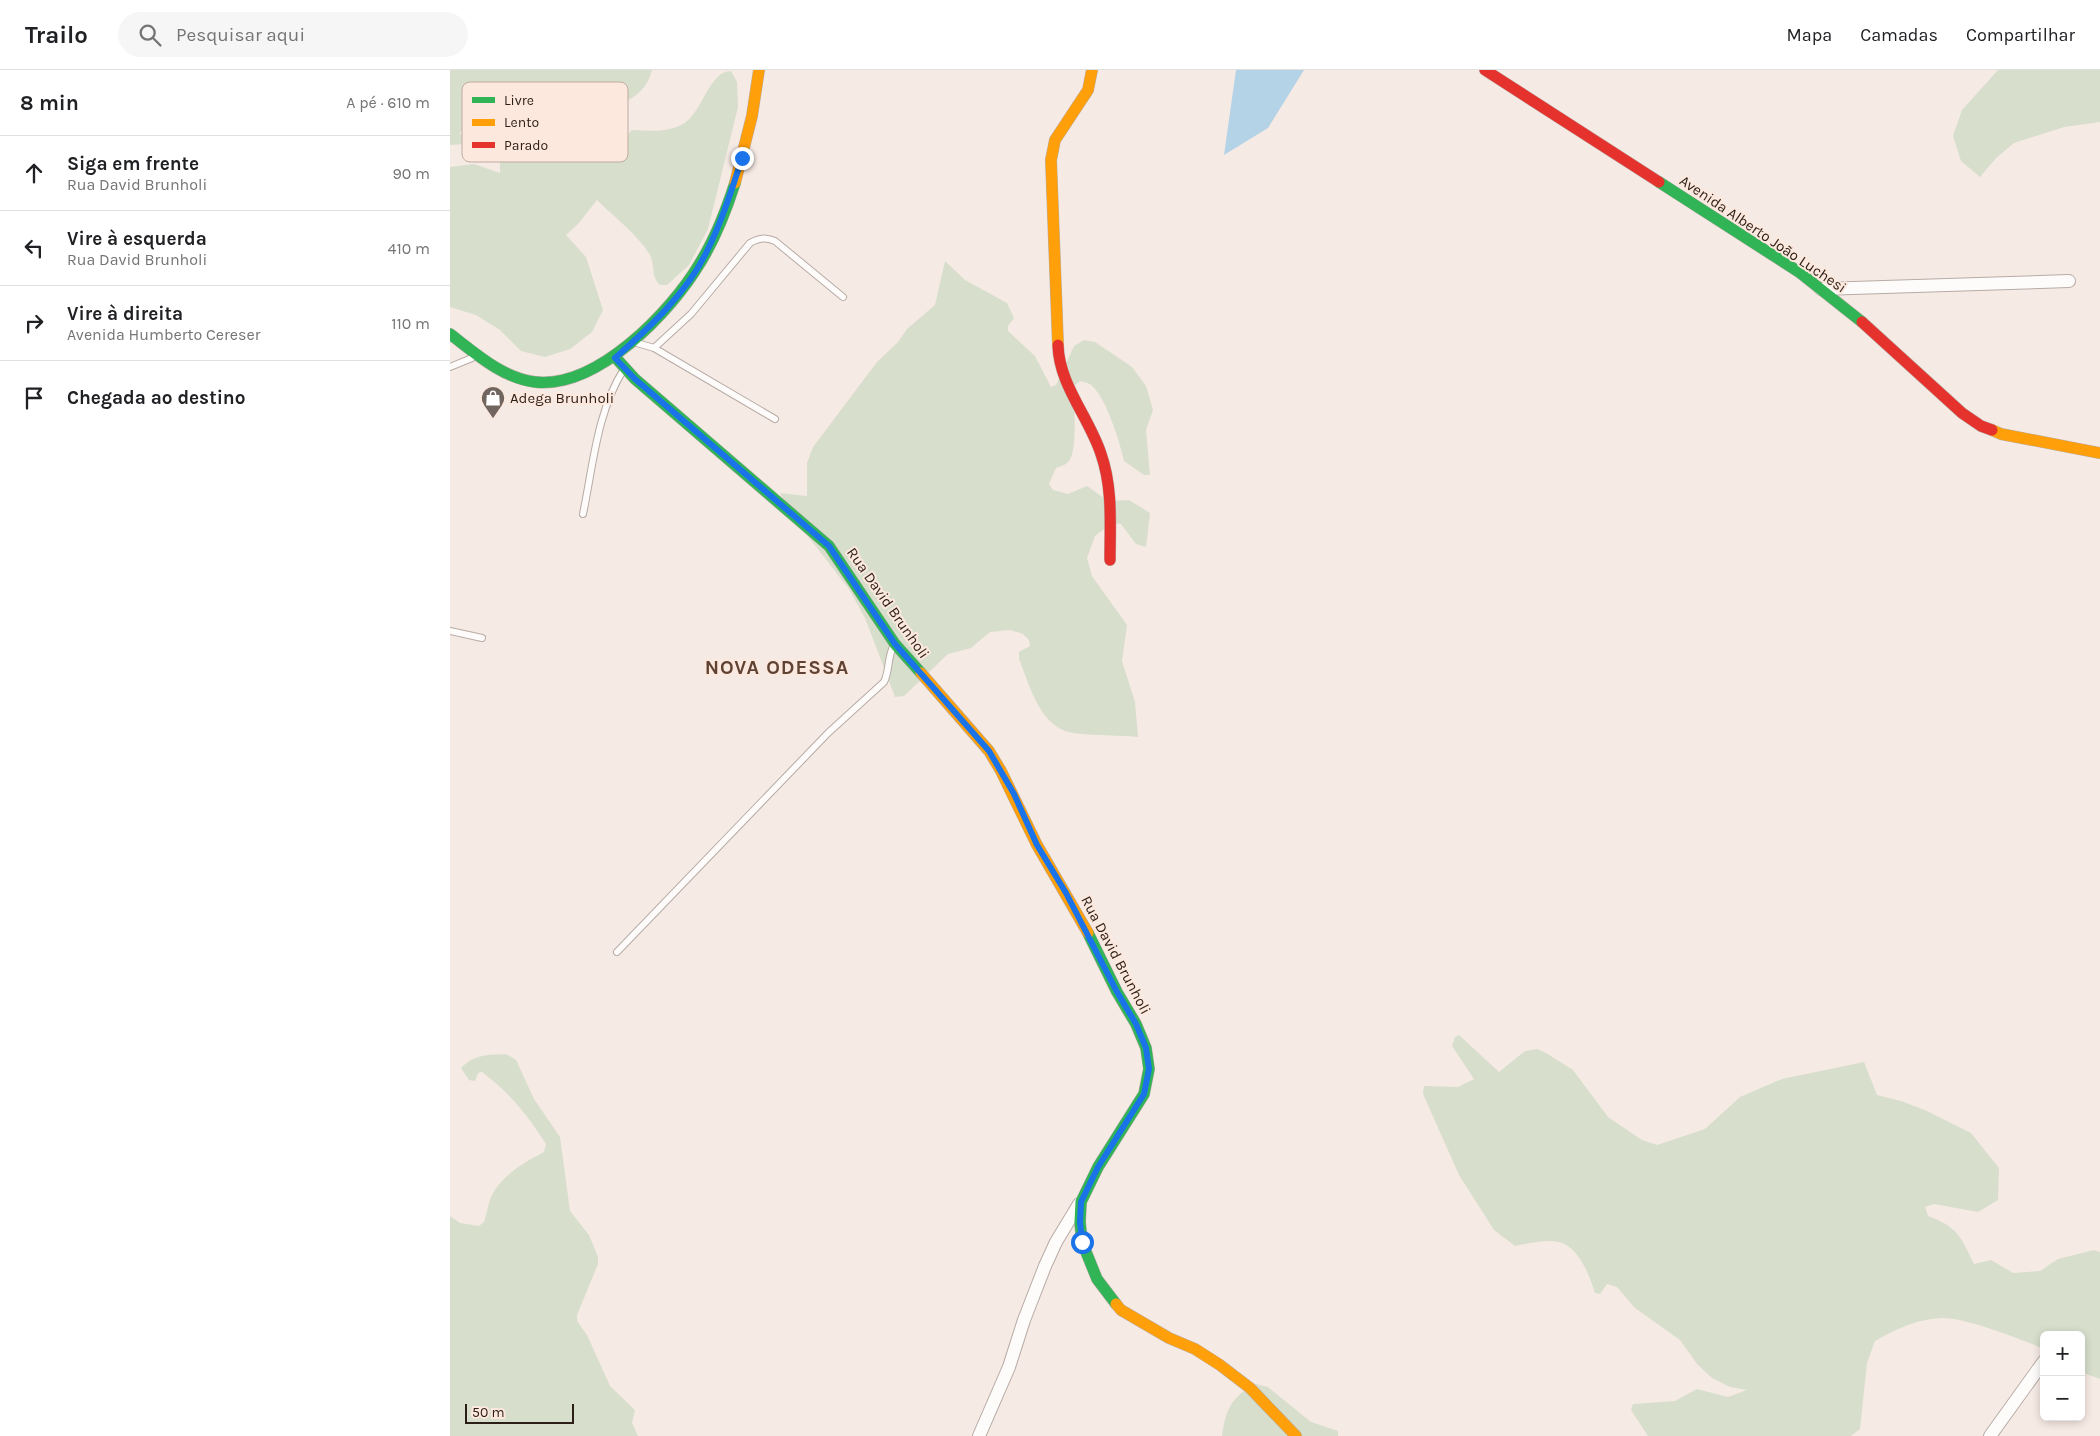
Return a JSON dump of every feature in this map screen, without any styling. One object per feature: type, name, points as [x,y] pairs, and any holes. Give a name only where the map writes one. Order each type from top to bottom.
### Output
[{"type":"street","points":[[450,334],[494,366],[524,380],[550,383],[580,375],[615,358],[662,313],[686,284],[707,252],[724,212],[742,158],[756,97],[759,70]]},
{"type":"street","points":[[1092,70],[1088,91],[1076,112],[1054,141],[1051,160],[1058,358],[1063,376],[1089,425],[1102,455],[1108,488],[1110,560]]},
{"type":"street","name":"Avenida Alberto João Luchesi","points":[[1485,70],[1754,243],[1821,289],[1854,315],[1957,408],[1981,426],[2001,434],[2100,453]]},
{"type":"street","points":[[1821,289],[2069,281]]},
{"type":"street","name":"Rua David Brunholi","points":[[615,358],[675,414],[829,546],[895,644],[989,751],[1001,771],[1037,845],[1079,915],[1117,992],[1136,1024],[1146,1048],[1149,1069],[1144,1094],[1098,1167],[1081,1202],[1082,1242],[1089,1261],[1097,1279],[1121,1310],[1169,1338],[1195,1349],[1220,1365],[1250,1388],[1293,1435]]},
{"type":"street","points":[[979,1436],[1009,1367],[1024,1320],[1045,1266],[1056,1242],[1081,1202]]},
{"type":"street","points":[[1990,1436],[2040,1367]]},
{"type":"lane","points":[[654,348],[691,314],[750,243],[758,238],[767,238],[775,241],[843,297]]},
{"type":"lane","points":[[633,342],[654,348],[775,419]]},
{"type":"lane","points":[[450,367],[478,355]]},
{"type":"lane","points":[[583,514],[604,409],[613,386],[625,368]]},
{"type":"lane","points":[[450,631],[482,638]]},
{"type":"lane","points":[[617,952],[828,733],[884,682],[887,676],[890,652],[895,644]]},
{"type":"green space","points":[[450,70],[652,70],[644,87],[639,93],[628,100],[628,82],[462,82],[462,131],[459,133],[462,135],[462,144],[450,145]]},
{"type":"green space","points":[[1998,70],[2100,70],[2100,122],[2064,127],[2014,143],[1996,158],[1980,177],[1961,161],[1953,136],[1962,110]]},
{"type":"green space","points":[[731,71],[737,82],[738,107],[708,229],[689,265],[667,285],[660,285],[655,278],[650,255],[645,247],[597,200],[578,224],[566,235],[586,257],[603,310],[592,332],[570,349],[545,357],[521,351],[500,330],[476,315],[450,307],[450,167],[474,164],[500,173],[500,162],[628,162],[628,134],[632,130],[667,130],[680,126],[692,116],[718,77]]},
{"type":"green space","points":[[945,261],[965,280],[1007,303],[1014,318],[1008,326],[1008,331],[1035,356],[1051,387],[1056,385],[1074,346],[1084,340],[1095,342],[1132,367],[1146,386],[1153,410],[1146,430],[1150,475],[1144,475],[1124,461],[1116,432],[1102,399],[1091,385],[1080,381],[1073,387],[1075,425],[1072,455],[1068,462],[1056,468],[1049,484],[1053,490],[1068,494],[1087,486],[1108,501],[1129,500],[1150,513],[1146,547],[1136,544],[1121,524],[1112,523],[1095,536],[1087,558],[1092,576],[1127,625],[1122,661],[1135,702],[1138,737],[1071,733],[1056,726],[1041,710],[1019,659],[1019,652],[1030,646],[1029,640],[1023,634],[1010,630],[990,632],[971,648],[948,654],[904,696],[895,697],[865,618],[849,589],[796,521],[780,493],[807,496],[807,463],[813,447],[877,362],[898,342],[907,329],[935,305]]},
{"type":"green space","points":[[1459,1035],[1499,1072],[1525,1051],[1537,1049],[1546,1053],[1573,1070],[1608,1117],[1642,1140],[1657,1145],[1705,1129],[1740,1097],[1782,1079],[1864,1062],[1877,1095],[1901,1101],[1927,1111],[1971,1133],[1999,1168],[1998,1200],[1978,1212],[1934,1204],[1925,1207],[1928,1216],[1946,1224],[1957,1234],[1974,1264],[1991,1260],[2013,1273],[2040,1271],[2058,1259],[2094,1250],[2100,1252],[2100,1379],[2085,1373],[2085,1331],[2040,1331],[2040,1347],[1980,1325],[1954,1319],[1935,1318],[1908,1325],[1875,1341],[1867,1363],[1860,1429],[1851,1436],[1648,1436],[1631,1410],[1633,1404],[1675,1401],[1697,1389],[1728,1397],[1747,1390],[1730,1387],[1712,1378],[1697,1364],[1680,1340],[1635,1308],[1617,1287],[1607,1284],[1600,1294],[1595,1293],[1585,1267],[1574,1251],[1567,1246],[1559,1242],[1550,1241],[1515,1246],[1494,1230],[1459,1175],[1423,1094],[1424,1086],[1458,1087],[1474,1079],[1452,1046],[1455,1037]]},
{"type":"green space","points":[[506,1054],[516,1060],[534,1099],[560,1137],[570,1211],[589,1235],[598,1257],[598,1264],[577,1315],[577,1321],[587,1335],[610,1386],[635,1410],[632,1423],[638,1436],[450,1436],[450,1216],[460,1223],[479,1226],[484,1222],[496,1188],[508,1175],[544,1152],[546,1144],[525,1114],[501,1088],[482,1072],[478,1073],[475,1081],[469,1080],[461,1068],[476,1058],[487,1055]]},
{"type":"green space","points":[[1256,1384],[1268,1387],[1311,1422],[1338,1431],[1338,1436],[1222,1436],[1225,1418],[1231,1405],[1235,1399]]},
{"type":"water","points":[[1236,70],[1304,70],[1268,128],[1224,155]]},
{"type":"traffic: fast","points":[[1659,182],[1799,272],[1862,322]]},
{"type":"traffic: fast","points":[[450,334],[490,364],[523,380],[535,382],[559,381],[583,373],[607,360],[630,344],[671,303],[700,263],[711,244],[735,183]]},
{"type":"traffic: fast","points":[[615,357],[635,379],[829,546],[895,644],[921,673]]},
{"type":"traffic: fast","points":[[1088,933],[1117,992],[1136,1024],[1146,1048],[1149,1069],[1144,1094],[1098,1167],[1081,1202],[1082,1242],[1097,1279],[1116,1304]]},
{"type":"traffic: slow","points":[[735,183],[752,116],[759,70]]},
{"type":"traffic: slow","points":[[1058,345],[1051,160],[1055,140],[1088,90],[1092,70]]},
{"type":"traffic: slow","points":[[1992,430],[2001,434],[2100,453]]},
{"type":"traffic: slow","points":[[921,673],[989,751],[1001,771],[1037,845],[1088,933]]},
{"type":"traffic: slow","points":[[1116,1304],[1121,1310],[1169,1338],[1195,1349],[1220,1365],[1250,1388],[1296,1436]]},
{"type":"traffic: jam","points":[[1485,70],[1659,182]]},
{"type":"traffic: jam","points":[[1862,322],[1962,413],[1981,426],[1992,430]]},
{"type":"traffic: jam","points":[[1058,345],[1063,374],[1096,440],[1105,467],[1110,507],[1110,560]]},
{"type":"place","name":"Adega Brunholi","points":[[493,419]]},
{"type":"district","name":"NOVA ODESSA","points":[[777,667]]},
{"type":"route","points":[[742,158],[724,212],[707,252],[686,284],[662,313],[615,358],[635,379],[776,503],[829,546],[895,644],[989,751],[1014,794],[1037,845],[1079,915],[1117,992],[1136,1024],[1146,1048],[1149,1069],[1144,1094],[1098,1167],[1081,1202],[1082,1242]]}]
